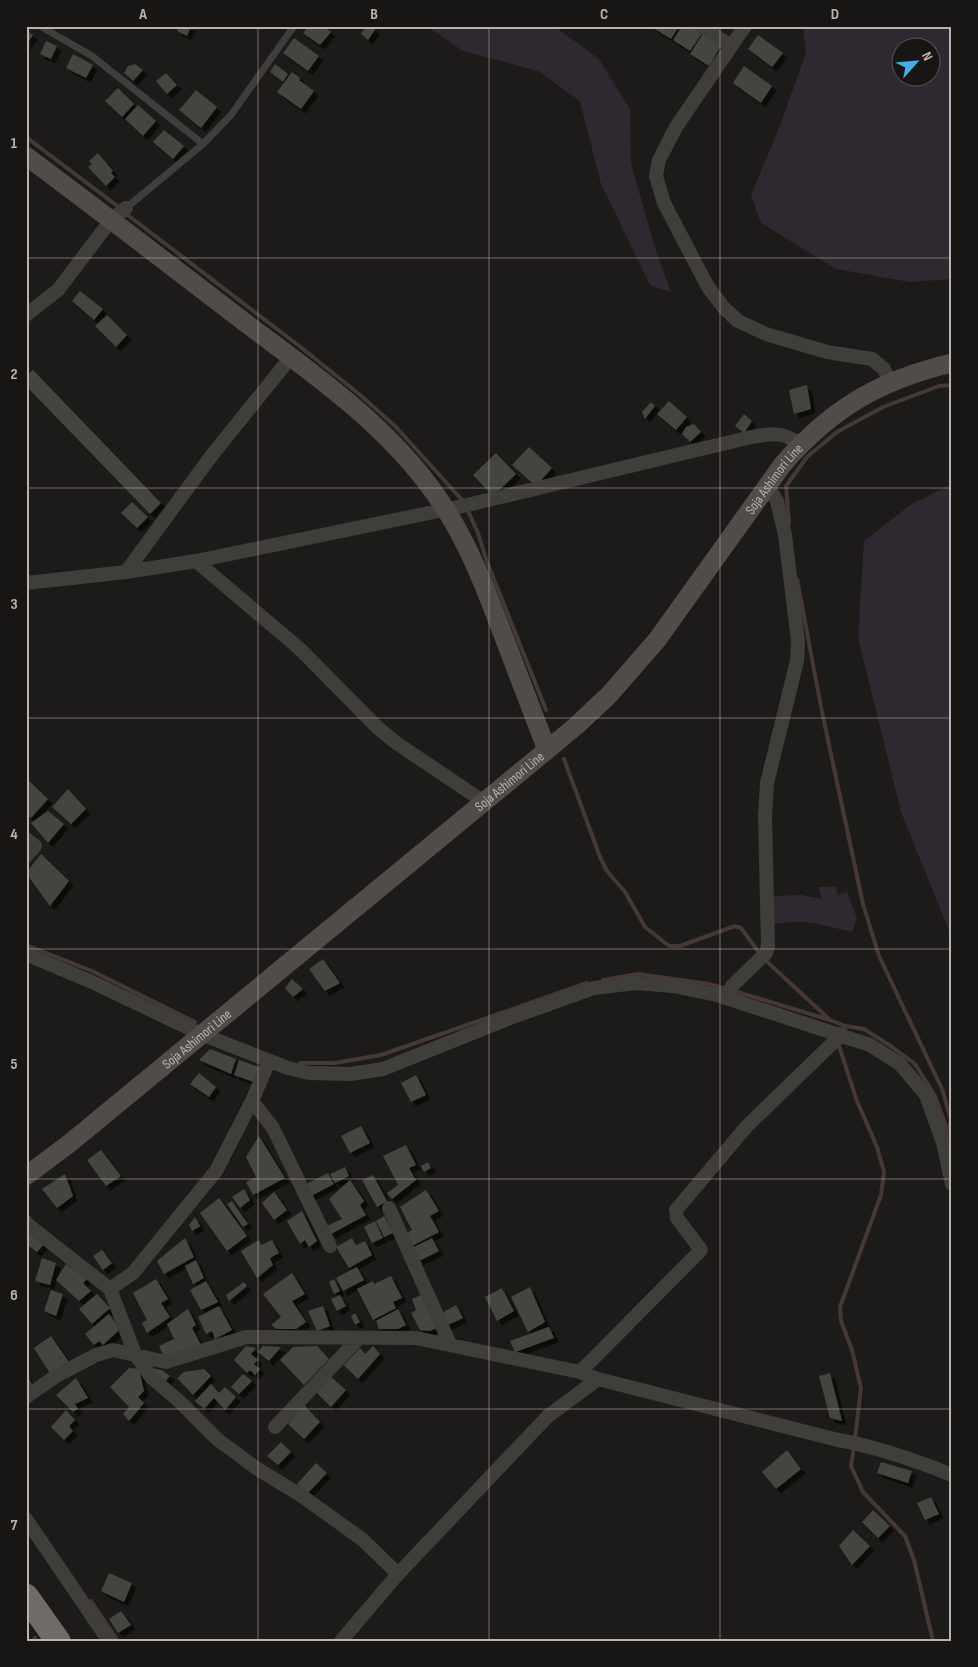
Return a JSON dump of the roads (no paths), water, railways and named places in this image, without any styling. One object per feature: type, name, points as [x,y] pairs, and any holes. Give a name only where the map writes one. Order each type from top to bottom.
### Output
[{"type":"highway","points":[[26,1596],[51,1638]]},
{"type":"main road","points":[[26,156],[119,213],[291,357],[363,414],[386,435],[430,485],[460,507],[463,538],[478,570],[547,750]]},
{"type":"main road","name":"Soja Ashimori Line","points":[[26,1176],[70,1143],[484,802],[576,726],[609,695],[643,658],[675,618],[783,464],[800,444],[823,423],[850,404],[890,382],[909,374],[952,363]]},
{"type":"street","points":[[701,26],[731,46]]},
{"type":"street","points":[[745,26],[676,127],[659,160],[656,176],[664,203],[708,287],[724,308],[738,321],[766,334],[827,352],[872,359],[884,369],[890,382]]},
{"type":"street","points":[[26,315],[58,290],[119,213]]},
{"type":"street","points":[[126,572],[212,455],[291,357]]},
{"type":"street","points":[[26,583],[126,572],[196,561],[460,507],[747,438],[784,434],[800,444]]},
{"type":"street","points":[[729,992],[763,957],[768,946],[764,816],[767,782],[796,661],[798,641],[784,535],[777,501],[767,485]]},
{"type":"street","points":[[196,561],[300,649],[378,728],[395,742],[484,802]]},
{"type":"street","points":[[26,839],[35,846],[26,856]]},
{"type":"street","points":[[26,954],[92,982],[201,1034],[288,1068],[309,1073],[351,1074],[383,1069],[510,1018],[594,988],[636,983],[729,992],[870,1045],[900,1064],[926,1095],[943,1142],[952,1184]]},
{"type":"street","points":[[580,1372],[701,1250],[677,1218],[676,1210],[747,1126],[842,1034]]},
{"type":"street","points":[[110,1289],[133,1273],[216,1171],[252,1101],[269,1061]]},
{"type":"street","points":[[252,1101],[273,1128],[330,1246]]},
{"type":"street","points":[[390,1208],[450,1344]]},
{"type":"street","points":[[26,1222],[110,1289],[135,1354],[151,1377],[180,1402],[217,1439],[256,1468],[302,1496],[363,1540],[398,1574]]},
{"type":"street","points":[[26,1397],[56,1376],[96,1355],[114,1350],[166,1362],[246,1337],[416,1338],[580,1372],[598,1379],[856,1443],[913,1459],[952,1475]]},
{"type":"street","points":[[275,1426],[359,1338]]},
{"type":"street","points":[[341,1641],[398,1574],[548,1416],[598,1379]]},
{"type":"street","points":[[26,1519],[109,1641]]},
{"type":"lane","points":[[40,26],[92,56],[203,144]]},
{"type":"lane","points":[[119,213],[203,144],[231,115],[294,26]]},
{"type":"waterway","points":[[26,137],[120,208]]},
{"type":"waterway","points":[[125,213],[359,394],[395,426],[464,502],[478,533],[487,562],[546,710]]},
{"type":"waterway","points":[[789,523],[786,486],[807,457],[837,432],[883,407],[939,386],[952,385]]},
{"type":"waterway","points":[[797,579],[822,712],[863,904],[879,956],[942,1089],[951,1120],[948,1132]]},
{"type":"waterway","points":[[564,759],[600,857],[607,871],[625,892],[645,927],[669,946],[680,946],[735,926],[741,928],[760,954]]},
{"type":"waterway","points":[[26,945],[92,971],[195,1022]]},
{"type":"waterway","points":[[764,959],[829,1019]]},
{"type":"waterway","points":[[603,980],[638,974],[709,984],[727,989]]},
{"type":"waterway","points":[[300,1063],[335,1063],[381,1055],[587,983]]},
{"type":"waterway","points":[[734,991],[845,1026],[864,1029],[892,1047],[915,1064],[935,1096],[952,1148]]},
{"type":"waterway","points":[[839,1046],[857,1101],[877,1147],[884,1172],[881,1195],[840,1307],[841,1321],[852,1350],[861,1388],[855,1439]]},
{"type":"waterway","points":[[854,1446],[851,1466],[863,1492],[905,1536],[914,1560],[933,1641]]},
{"type":"waterway","points":[[89,1602],[91,1601],[118,1641]]}]
